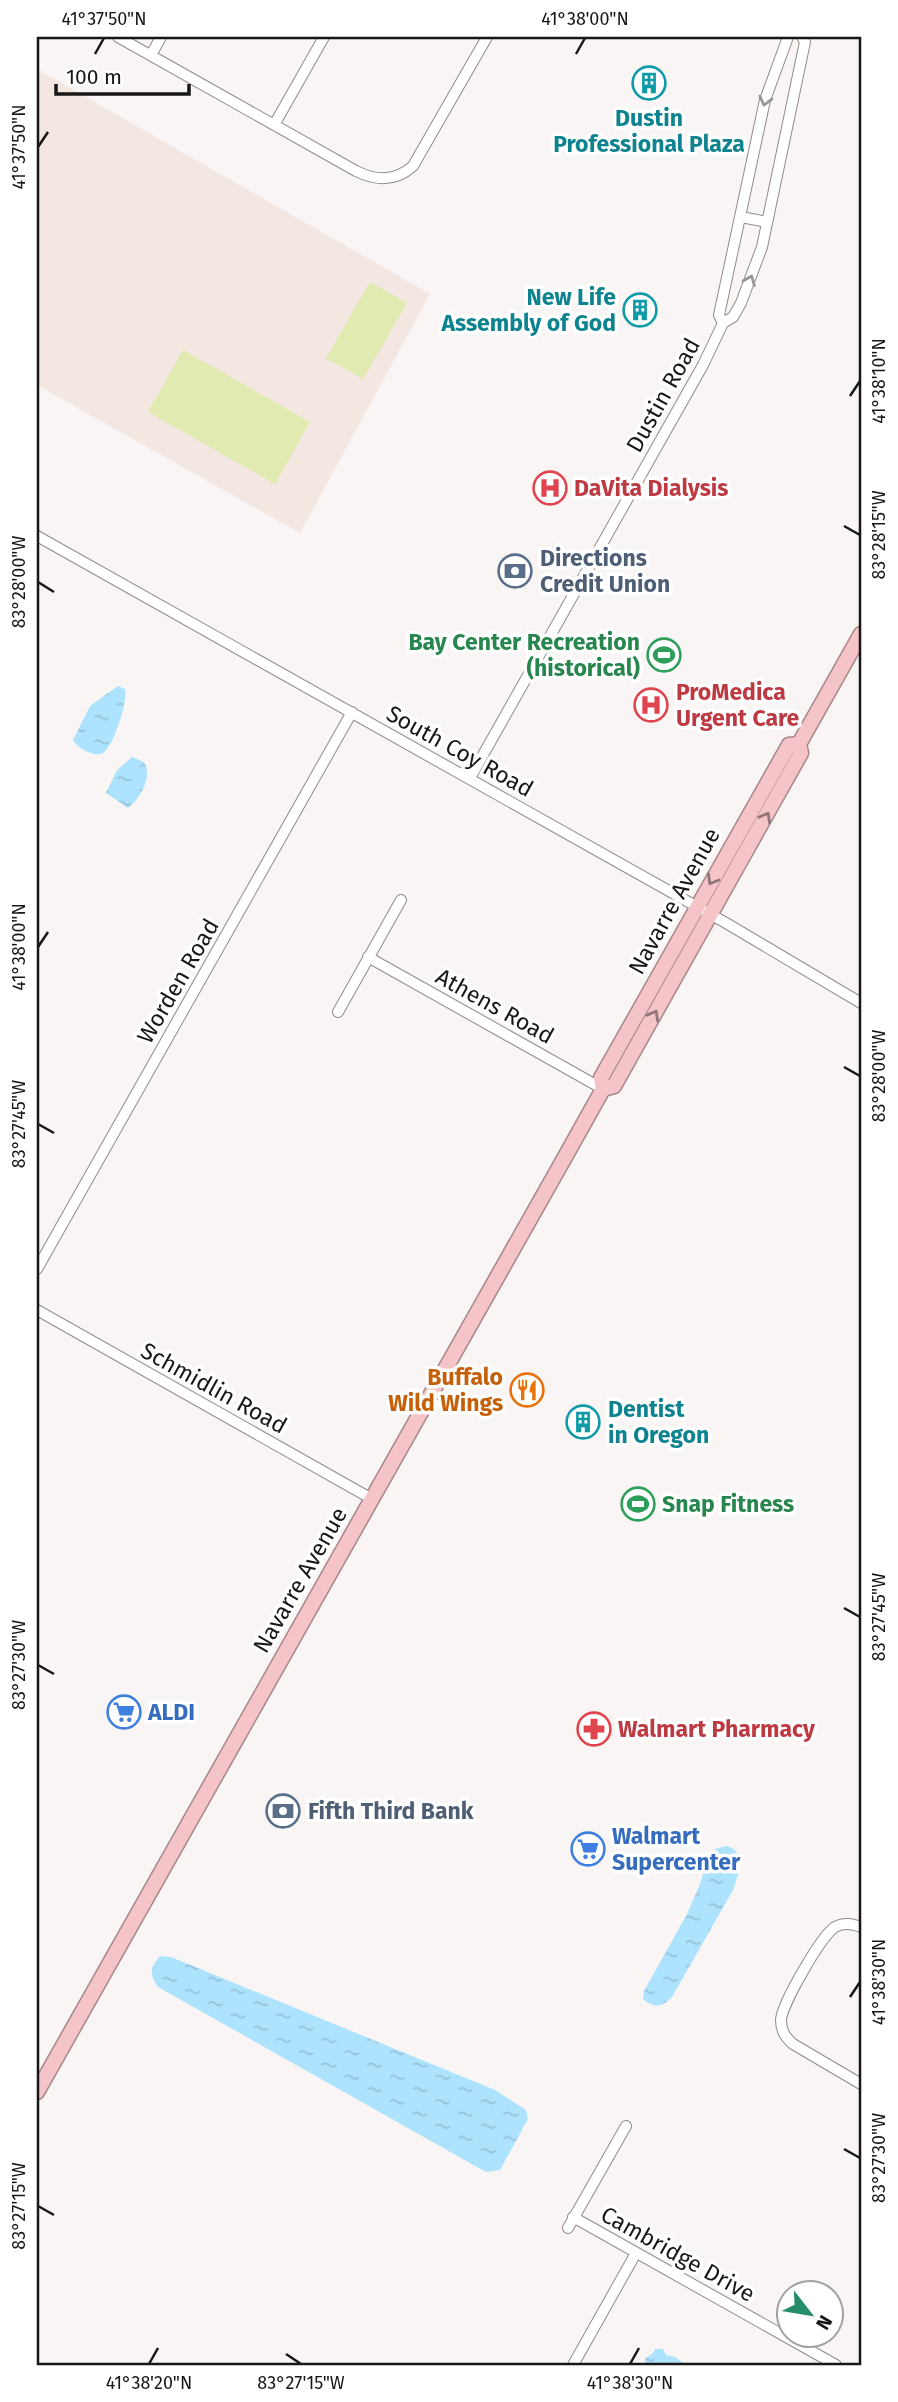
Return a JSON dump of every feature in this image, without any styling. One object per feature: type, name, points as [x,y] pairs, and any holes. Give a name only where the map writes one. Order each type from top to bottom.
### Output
[{"type":"highway","name":"Navarre Avenue","points":[[603,1089],[614,1086],[621,1074],[801,753],[799,744],[861,634]]},
{"type":"highway","name":"Navarre Avenue","points":[[37,2092],[603,1089],[601,1078],[697,907],[789,746],[799,744]]},
{"type":"highway","points":[[621,1074],[615,1066],[624,1050],[626,1033]]},
{"type":"street","points":[[118,37],[370,178],[395,177],[407,171],[418,159],[487,37]]},
{"type":"street","points":[[151,55],[161,37]]},
{"type":"street","points":[[274,125],[324,37]]},
{"type":"street","name":"Dustin Road","points":[[723,323],[719,315],[765,100],[788,37]]},
{"type":"street","name":"Dustin Road","points":[[470,778],[703,365],[723,323],[733,317],[744,295],[762,247],[805,42],[802,37]]},
{"type":"street","points":[[741,217],[766,222]]},
{"type":"street","name":"South Coy Road","points":[[37,536],[711,914],[861,1003]]},
{"type":"street","name":"Worden Road","points":[[37,1269],[352,712]]},
{"type":"street","points":[[338,1012],[401,900]]},
{"type":"street","name":"Athens Road","points":[[369,957],[603,1089]]},
{"type":"street","name":"Schmidlin Road","points":[[37,1310],[372,1499]]},
{"type":"street","points":[[861,1927],[845,1924],[831,1931],[819,1946],[781,2018],[782,2030],[788,2040],[861,2084]]},
{"type":"street","name":"Cambridge Drive","points":[[568,2228],[626,2126]]},
{"type":"street","name":"Cambridge Drive","points":[[573,2217],[836,2365]]},
{"type":"street","points":[[573,2365],[636,2253]]},
{"type":"shaded area","points":[[37,69],[430,294],[300,533],[37,385]]},
{"type":"green space","points":[[370,282],[407,303],[363,379],[326,358]]},
{"type":"green space","points":[[183,350],[310,422],[275,484],[148,412]]},
{"type":"water","points":[[118,686],[125,689],[124,703],[111,741],[101,754],[86,751],[73,740],[90,706]]},
{"type":"water","points":[[132,757],[144,762],[147,774],[141,793],[128,808],[106,793],[117,770]]},
{"type":"water","points":[[726,1846],[733,1848],[739,1858],[739,1871],[733,1890],[672,1997],[662,2005],[651,2004],[643,1999],[644,1991],[687,1914],[708,1857],[715,1849]]},
{"type":"water","points":[[160,1956],[171,1957],[495,2090],[526,2110],[528,2119],[500,2170],[486,2172],[158,1987],[152,1971]]},
{"type":"water","points":[[655,2349],[663,2349],[666,2355],[675,2357],[686,2365],[645,2365],[645,2359]]},
{"type":"place","name":"Dustin Professional Plaza","points":[[649,83]]},
{"type":"place","name":"New Life Assembly of God","points":[[640,310]]},
{"type":"place","name":"DaVita Dialysis","points":[[550,488]]},
{"type":"place","name":"Directions Credit Union","points":[[515,571]]},
{"type":"place","name":"Bay Center Recreation (historical)","points":[[664,655]]},
{"type":"place","name":"ProMedica Urgent Care","points":[[651,705]]},
{"type":"place","name":"Buffalo Wild Wings","points":[[527,1390]]},
{"type":"place","name":"Dentist in Oregon","points":[[583,1422]]},
{"type":"place","name":"Snap Fitness","points":[[638,1504]]},
{"type":"place","name":"ALDI","points":[[124,1712]]},
{"type":"place","name":"Walmart Pharmacy","points":[[594,1729]]},
{"type":"place","name":"Fifth Third Bank","points":[[283,1811]]},
{"type":"place","name":"Walmart Supercenter","points":[[588,1849]]}]
